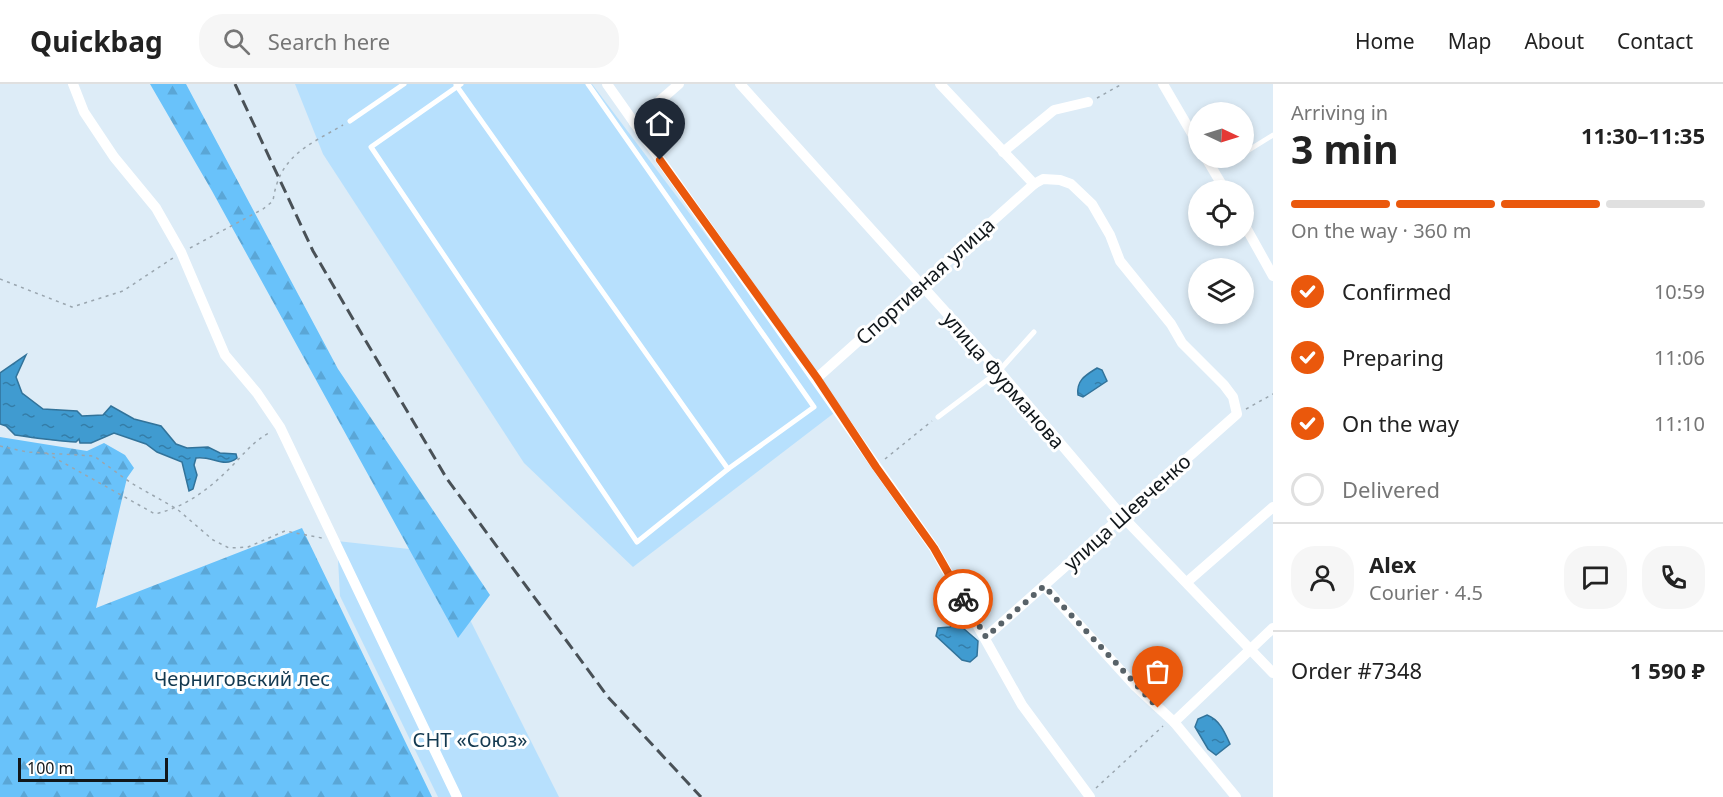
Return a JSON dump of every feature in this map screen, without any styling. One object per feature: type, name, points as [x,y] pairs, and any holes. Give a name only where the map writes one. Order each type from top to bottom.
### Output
[{"type":"street","points":[[73,84],[84,112],[114,157],[156,208],[181,252],[225,355],[257,393],[280,427],[457,797]]},
{"type":"street","points":[[607,84],[817,378],[836,412],[934,548],[986,637],[998,666],[1022,705],[1089,796]]},
{"type":"street","points":[[634,123],[679,84]]},
{"type":"street","name":"улица Фурманова","points":[[740,84],[999,371],[1122,516],[1273,673]]},
{"type":"street","points":[[940,84],[1034,184],[1043,178],[1060,180],[1071,184],[1092,204],[1110,235],[1120,261],[1171,324],[1182,343],[1224,385],[1233,397],[1237,414]]},
{"type":"street","points":[[1163,84],[1188,127]]},
{"type":"street","points":[[1003,152],[1054,110],[1088,102]]},
{"type":"street","name":"Спортивная улица","points":[[817,378],[1034,184]]},
{"type":"street","points":[[1254,242],[1273,276]]},
{"type":"street","name":"улица Шевченко","points":[[986,637],[1237,414]]},
{"type":"street","points":[[1187,582],[1273,507]]},
{"type":"street","points":[[1044,586],[1134,685],[1172,721],[1236,797]]},
{"type":"street","points":[[1172,721],[1273,628]]},
{"type":"lane","points":[[350,121],[404,84]]},
{"type":"lane","points":[[588,84],[814,407],[728,469],[637,542],[371,147],[458,85],[728,469]]},
{"type":"lane","points":[[1254,147],[1273,135]]},
{"type":"lane","points":[[938,417],[999,371],[1034,333]]},
{"type":"path","points":[[1088,102],[1122,84]]},
{"type":"path","points":[[0,279],[72,307],[123,291],[181,252],[263,209],[273,201],[275,184],[295,153],[350,121]]},
{"type":"path","points":[[1237,414],[1273,394]]},
{"type":"path","points":[[876,467],[938,417]]},
{"type":"path","points":[[45,453],[155,514],[177,509],[202,493],[228,471],[255,440],[280,427]]},
{"type":"path","points":[[0,446],[45,453],[94,456],[131,483],[177,509],[213,540],[229,548],[248,547],[285,531],[337,542]]},
{"type":"path","points":[[1089,796],[1172,721]]},
{"type":"green space","points":[[150,84],[186,84],[338,369],[490,595],[458,638],[212,191]]},
{"type":"green space","points":[[295,84],[592,84],[838,410],[633,567],[524,463],[323,154]]},
{"type":"green space","name":"Черниговский лес","points":[[0,437],[87,451],[104,443],[125,455],[134,468],[127,478],[96,608],[302,528],[432,797],[0,797]]},
{"type":"green space","name":"СНТ «Союз»","points":[[337,541],[436,552],[559,797],[438,797],[340,596]]},
{"type":"water","points":[[26,355],[16,377],[22,393],[43,409],[77,411],[82,416],[103,415],[111,406],[134,419],[161,426],[176,444],[187,448],[208,447],[220,453],[236,454],[237,458],[222,462],[196,458],[194,465],[197,475],[193,489],[189,491],[182,462],[157,452],[146,444],[114,433],[91,443],[80,443],[79,439],[76,442],[68,442],[15,435],[6,426],[0,424],[0,373]]},
{"type":"water","points":[[1097,368],[1102,370],[1107,381],[1083,397],[1078,395],[1080,382]]},
{"type":"water","points":[[956,622],[978,641],[977,656],[970,662],[962,660],[936,636],[938,628],[950,627]]},
{"type":"water","points":[[1207,715],[1219,723],[1230,744],[1216,755],[1208,749],[1195,727],[1198,719]]},
{"type":"railway","points":[[235,84],[313,251],[447,479],[608,697],[701,797]]},
{"type":"way so far","points":[[963,599],[986,637],[1044,586],[1134,685],[1158,708]]},
{"type":"route","points":[[660,160],[817,378],[876,467],[934,548],[963,599]]}]
